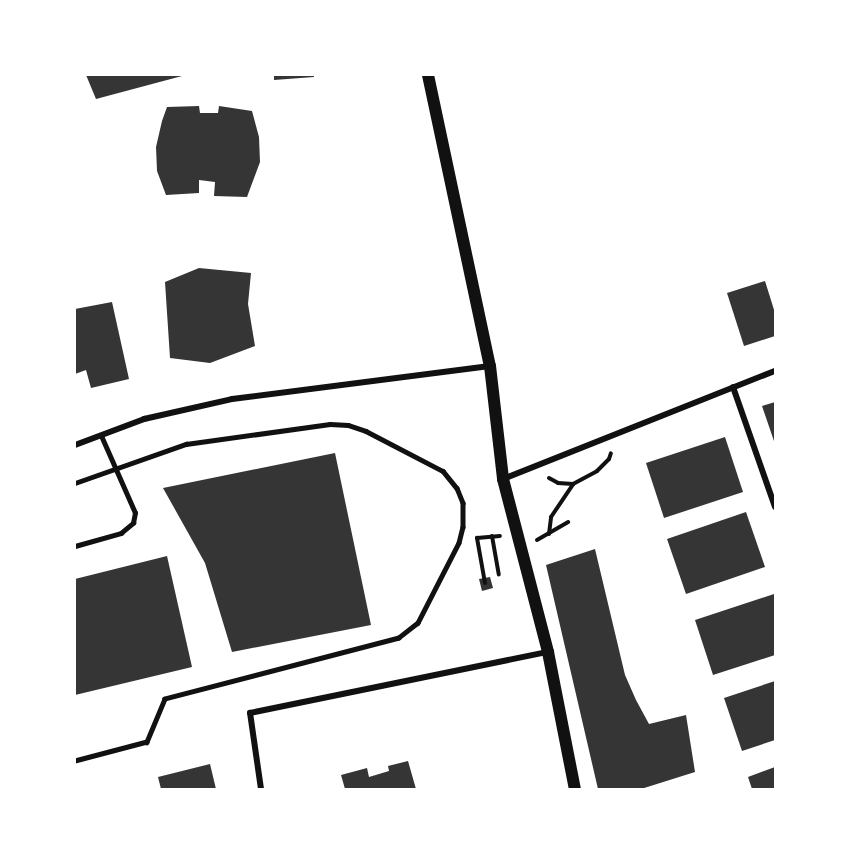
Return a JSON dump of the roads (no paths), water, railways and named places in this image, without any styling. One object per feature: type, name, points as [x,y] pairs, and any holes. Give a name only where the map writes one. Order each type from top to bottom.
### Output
[{"type":"main road","points":[[428,75],[490,366],[503,480],[548,652],[575,789]]},
{"type":"street","points":[[75,445],[144,419],[232,399],[490,366]]},
{"type":"street","points":[[503,480],[775,371]]},
{"type":"street","points":[[733,387],[775,507]]},
{"type":"street","points":[[261,789],[250,712],[548,652]]},
{"type":"lane","points":[[75,483],[186,444],[330,424],[348,425],[366,430],[443,471],[457,488],[463,503],[463,527],[459,543],[418,623],[399,638],[165,699],[147,742],[75,761]]},
{"type":"lane","points":[[75,546],[121,533],[133,523],[135,513],[101,436]]}]
